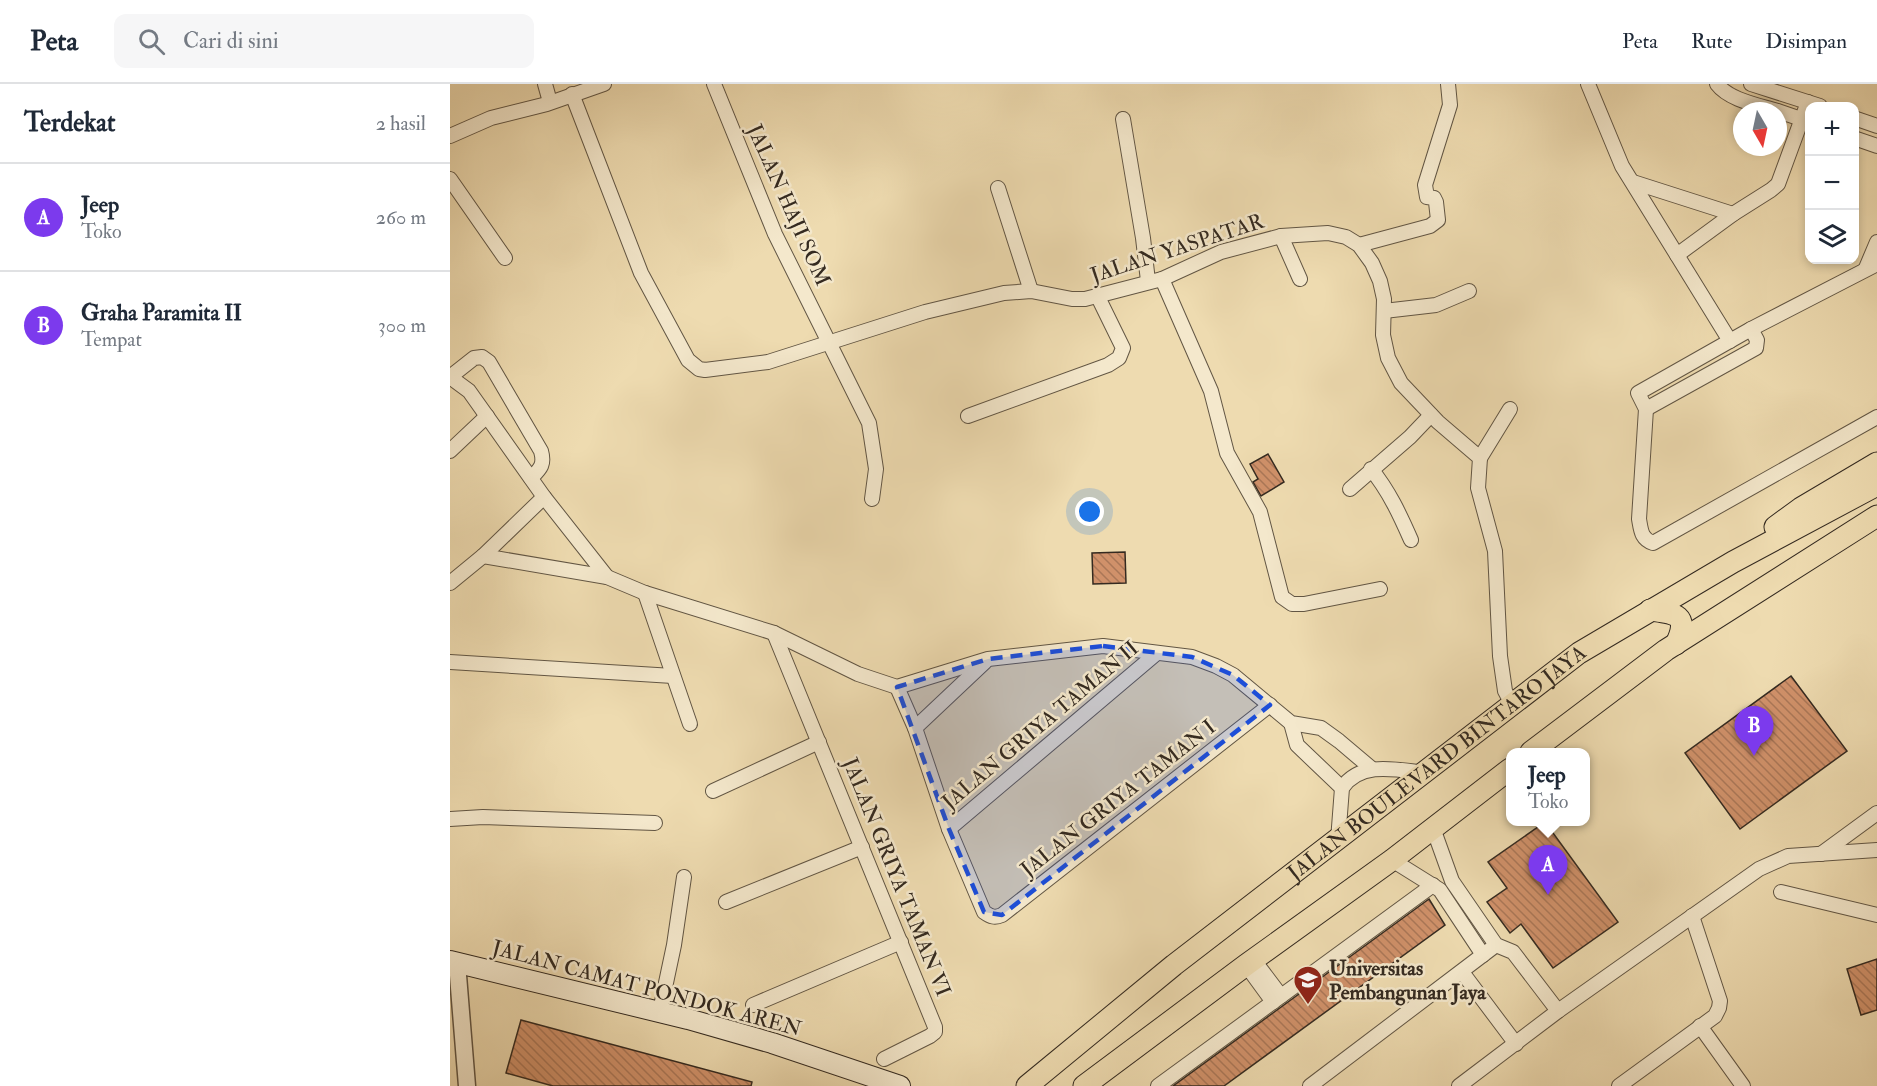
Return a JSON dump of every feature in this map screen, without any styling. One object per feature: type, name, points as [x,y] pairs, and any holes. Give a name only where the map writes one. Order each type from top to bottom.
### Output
[{"type":"main road","points":[[1741,557],[1783,519],[1877,463]]},
{"type":"main road","name":"JALAN BOULEVARD BINTARO JAYA","points":[[1027,1086],[1174,965],[1579,653],[1741,557],[1877,485]]},
{"type":"main road","points":[[1538,748],[1676,644],[1877,516]]},
{"type":"main road","points":[[1650,610],[1675,614],[1681,620],[1682,631],[1676,644]]},
{"type":"main road","points":[[1084,1086],[1249,962],[1392,860],[1506,771]]},
{"type":"main road","name":"JALAN CAMAT PONDOK AREN","points":[[454,962],[660,1011],[771,1043],[900,1086]]},
{"type":"street","points":[[545,84],[550,102]]},
{"type":"street","points":[[450,136],[491,118],[604,84]]},
{"type":"street","name":"JALAN HAJI SOM","points":[[714,84],[775,234],[869,423],[876,469],[872,499]]},
{"type":"street","points":[[1448,84],[1450,105],[1425,185],[1427,197],[1434,198],[1436,202],[1438,220],[1430,226],[1359,245],[1372,263],[1380,281],[1384,299],[1383,335],[1388,358],[1401,384],[1480,458]]},
{"type":"street","points":[[1588,84],[1622,166],[1730,341]]},
{"type":"street","points":[[1716,84],[1731,95],[1752,102]]},
{"type":"street","points":[[1750,84],[1808,102]]},
{"type":"street","name":"JALAN YASPATAR","points":[[572,94],[641,273],[688,360],[699,369],[716,370],[768,363],[925,312],[1004,293],[1031,291],[1072,299],[1098,297],[1148,281],[1162,279],[1221,252],[1281,236],[1328,233],[1346,237],[1359,245]]},
{"type":"street","points":[[1787,114],[1805,121]]},
{"type":"street","points":[[1123,119],[1142,228],[1148,281]]},
{"type":"street","points":[[1859,120],[1877,126]]},
{"type":"street","points":[[1677,255],[1778,184],[1805,123]]},
{"type":"street","points":[[1859,140],[1877,146]]},
{"type":"street","points":[[450,179],[505,258]]},
{"type":"street","points":[[1633,182],[1733,214]]},
{"type":"street","points":[[998,188],[1031,291]]},
{"type":"street","points":[[1281,236],[1300,279]]},
{"type":"street","points":[[1877,242],[1872,266],[1640,390],[1638,396],[1646,409],[1639,519],[1642,535],[1653,543],[1877,417]]},
{"type":"street","points":[[1162,279],[1211,391],[1227,453],[1260,512],[1282,597],[1292,604],[1304,604],[1380,589]]},
{"type":"street","points":[[1384,311],[1436,305],[1469,291]]},
{"type":"street","points":[[968,416],[1108,365],[1119,358],[1123,348],[1098,297]]},
{"type":"street","points":[[1646,409],[1756,348],[1757,340],[1751,330]]},
{"type":"street","points":[[531,478],[542,468],[541,451],[489,362],[482,357],[474,358],[450,377],[469,391],[544,497],[607,577]]},
{"type":"street","points":[[1510,409],[1480,458],[1478,488],[1494,551],[1500,656],[1505,691],[1512,704]]},
{"type":"street","points":[[1350,489],[1410,437],[1431,414]]},
{"type":"street","points":[[450,451],[487,416]]},
{"type":"street","points":[[1371,469],[1389,493],[1411,540]]},
{"type":"street","points":[[450,583],[483,556],[544,497]]},
{"type":"street","points":[[483,556],[607,577],[645,593],[774,633],[858,674],[897,687],[988,659],[1103,646],[1192,657],[1233,675],[1290,723],[1321,728],[1371,768]]},
{"type":"street","points":[[645,593],[690,724]]},
{"type":"street","name":"JALAN GRIYA TAMAN VI","points":[[774,633],[935,1027],[935,1032],[930,1036],[884,1059]]},
{"type":"street","name":"JALAN GRIYA TAMAN II","points":[[949,829],[1157,653]]},
{"type":"street","points":[[915,728],[988,659]]},
{"type":"street","points":[[450,662],[673,676]]},
{"type":"street","points":[[897,687],[915,728],[949,829]]},
{"type":"street","name":"JALAN GRIYA TAMAN I","points":[[949,829],[984,912],[991,916],[1002,915],[1269,705]]},
{"type":"street","points":[[1290,723],[1297,745],[1341,788]]},
{"type":"street","name":"JALAN GRIYA TAMAN VI","points":[[713,791],[819,742]]},
{"type":"street","points":[[1338,840],[1341,788],[1360,772],[1371,768],[1426,773]]},
{"type":"street","points":[[1821,854],[1877,813]]},
{"type":"street","points":[[450,819],[483,817],[656,823]]},
{"type":"street","points":[[1433,828],[1452,881],[1496,945],[1513,952],[1558,1011]]},
{"type":"street","points":[[726,902],[862,847]]},
{"type":"street","points":[[1459,1086],[1558,1011],[1772,861],[1788,856],[1877,850]]},
{"type":"street","points":[[1392,860],[1436,888],[1483,955]]},
{"type":"street","points":[[660,1011],[674,945],[684,877]]},
{"type":"street","points":[[1158,1086],[1277,999],[1436,888],[1452,881]]},
{"type":"street","points":[[1781,892],[1877,915]]},
{"type":"street","points":[[1626,1084],[1715,1016],[1719,1008],[1720,1001],[1692,916]]},
{"type":"street","points":[[753,1005],[901,942]]},
{"type":"street","points":[[1310,1086],[1496,945]]},
{"type":"street","points":[[454,962],[467,1086]]},
{"type":"street","points":[[1249,962],[1277,999]]},
{"type":"street","points":[[1462,972],[1516,1044]]},
{"type":"street","points":[[1700,1026],[1743,1086]]},
{"type":"highlighted area","points":[[1103,646],[1192,657],[1233,675],[1270,705],[1002,915],[984,912],[949,829],[897,687],[988,659]]},
{"type":"building","points":[[1268,454],[1284,482],[1261,496],[1253,482],[1258,479],[1250,464]]},
{"type":"building","points":[[1125,552],[1126,583],[1093,584],[1092,553]]},
{"type":"building","points":[[1791,676],[1847,751],[1740,829],[1685,753]]},
{"type":"building","points":[[1539,826],[1548,826],[1618,922],[1553,968],[1521,924],[1510,933],[1487,902],[1507,888],[1488,862]]},
{"type":"building","name":"Universitas Pembangunan Jaya","points":[[1429,899],[1445,925],[1224,1086],[1173,1086]]},
{"type":"building","points":[[1877,959],[1877,1010],[1861,1015],[1847,969]]},
{"type":"building","points":[[521,1020],[752,1082],[751,1086],[553,1086],[506,1073]]},
{"type":"place","name":"Graha Paramita II","points":[[1754,756]]},
{"type":"place","name":"Jeep","points":[[1548,895]]},
{"type":"place","name":"Universitas Pembangunan Jaya","points":[[1308,1006]]}]
